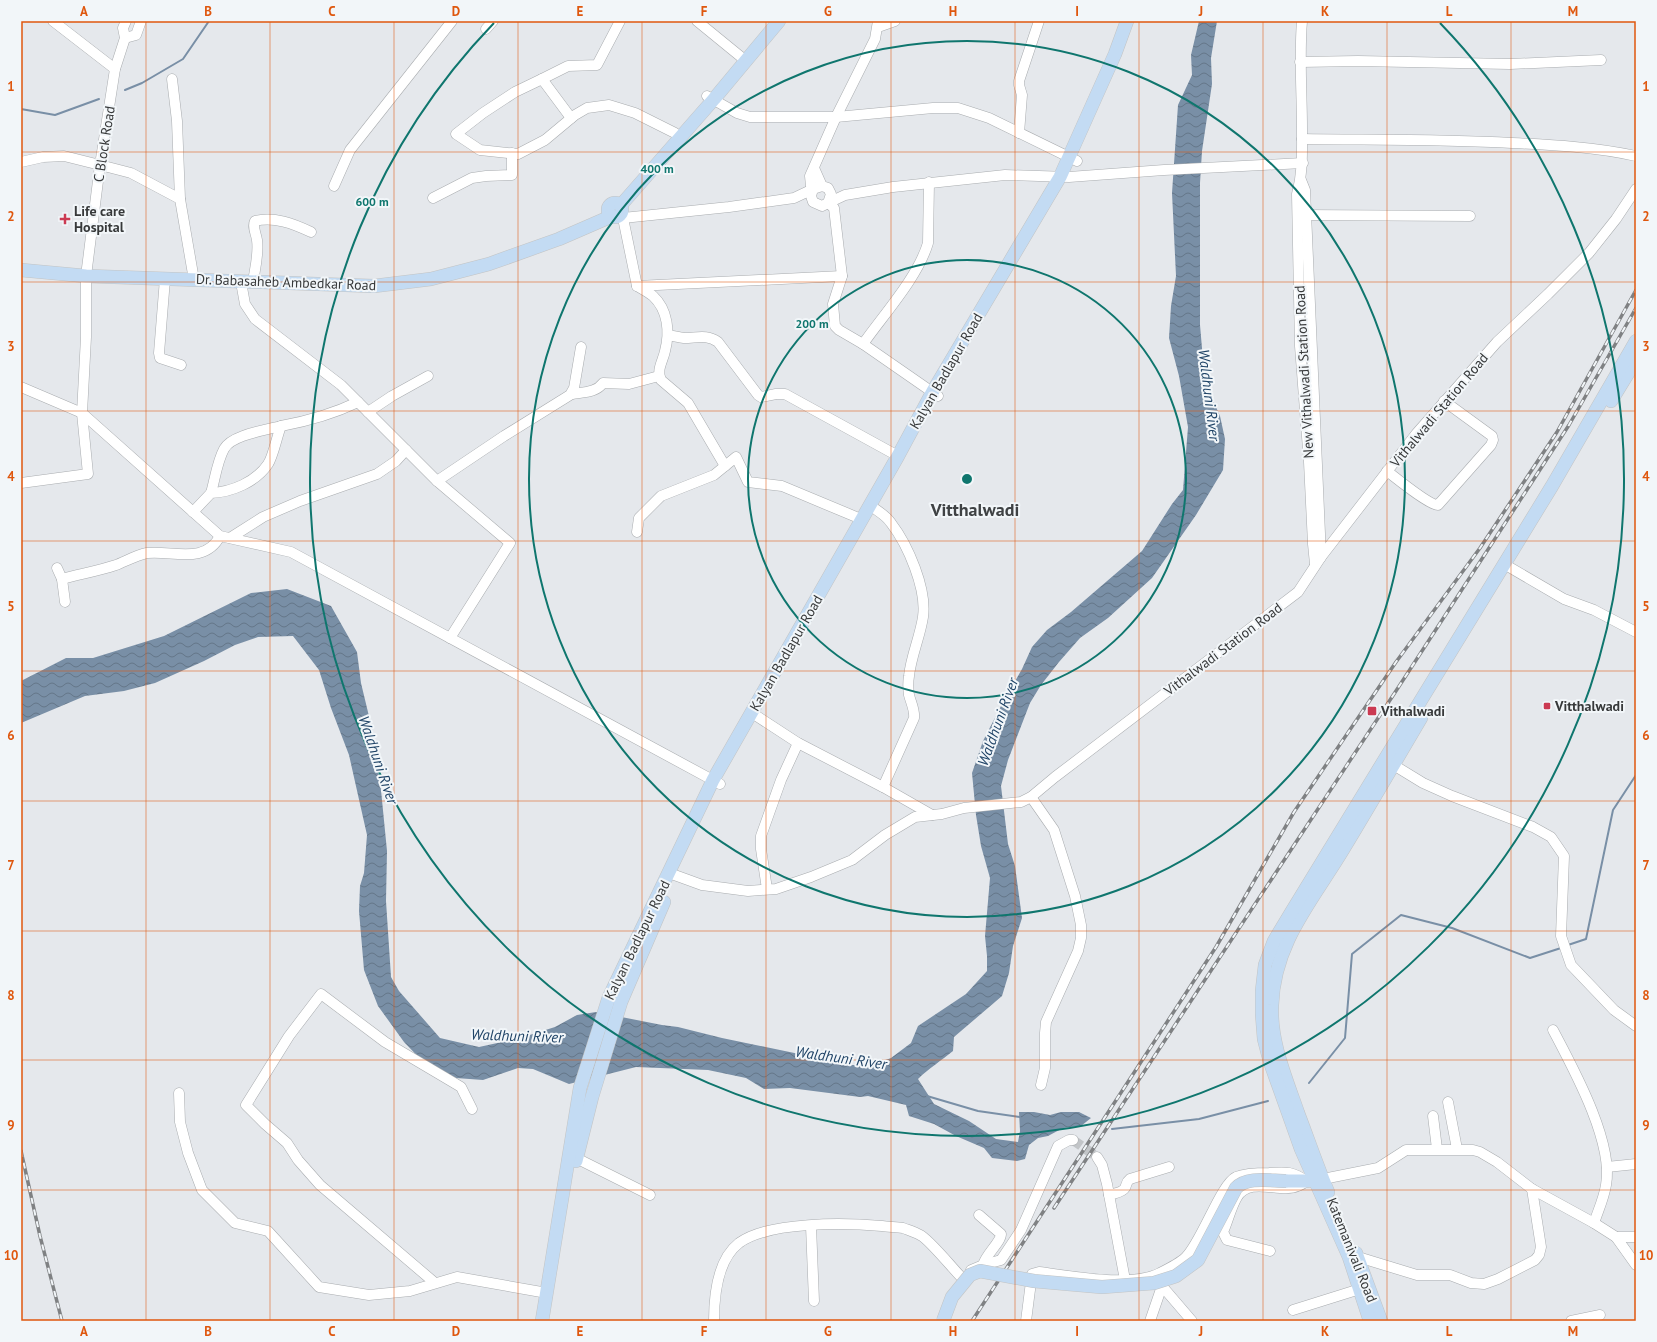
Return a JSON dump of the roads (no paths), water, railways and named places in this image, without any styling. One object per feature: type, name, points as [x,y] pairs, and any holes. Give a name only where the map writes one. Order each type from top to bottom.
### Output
[{"type":"main road","name":"Dr. Babasaheb Ambedkar Road","points":[[21,270],[325,282],[374,286],[398,281],[431,279],[451,272],[489,264],[616,211],[711,98],[743,58],[769,21]]},
{"type":"main road","name":"Dr. Babasaheb Ambedkar Road","points":[[743,58],[779,21]]},
{"type":"main road","name":"Kalyan Badlapur Road","points":[[1073,159],[1127,21]]},
{"type":"main road","name":"Kalyan Badlapur Road","points":[[549,1321],[573,1157],[580,1088],[608,997],[672,875],[717,782],[753,715],[862,519],[873,507],[898,456],[1064,177],[1124,56],[1135,21]]},
{"type":"main road","name":"Dr. Babasaheb Ambedkar Road","points":[[616,211],[674,133],[711,98]]},
{"type":"main road","name":"Dr. Babasaheb Ambedkar Road","points":[[21,265],[165,279],[194,277]]},
{"type":"main road","points":[[943,1321],[952,1297],[970,1275],[980,1271],[1034,1281],[1102,1287],[1154,1283],[1176,1276],[1198,1260],[1236,1188],[1242,1182],[1256,1180],[1314,1180],[1291,1106],[1270,1062],[1264,1039],[1262,991],[1265,965],[1614,388],[1636,341]]},
{"type":"main road","points":[[1614,388],[1636,360]]},
{"type":"main road","name":"Kalyan Badlapur Road","points":[[753,715],[873,507],[936,394]]},
{"type":"main road","name":"Kalyan Badlapur Road","points":[[542,1321],[573,1157],[621,1002],[672,875]]},
{"type":"main road","name":"Katemanivali Road","points":[[1314,1180],[1358,1257],[1381,1321]]},
{"type":"main road","name":"Katemanivali Road","points":[[1314,1180],[1349,1257],[1370,1321]]},
{"type":"street","points":[[53,21],[115,70]]},
{"type":"street","name":"C Block Road","points":[[21,483],[88,474],[82,413],[86,337],[86,272],[100,165],[115,70],[125,38],[123,28],[126,21]]},
{"type":"street","points":[[125,38],[136,35],[141,21]]},
{"type":"street","points":[[334,186],[350,150],[452,21]]},
{"type":"street","points":[[486,29],[493,21]]},
{"type":"street","points":[[620,21],[597,65],[568,66],[515,92],[483,113],[456,134],[480,150],[518,154],[545,140],[571,118],[587,108],[609,104],[635,113],[674,133]]},
{"type":"street","points":[[697,21],[743,58]]},
{"type":"street","points":[[821,204],[831,198],[821,189],[814,168],[836,117],[874,40],[878,24],[895,21]]},
{"type":"street","points":[[1019,132],[1022,95],[1019,80],[1039,21]]},
{"type":"street","name":"New Vithalwadi Station Road","points":[[1302,21],[1300,62],[1303,163],[1301,180],[1297,194],[1301,215],[1304,299],[1300,346],[1309,462],[1313,544],[1318,561]]},
{"type":"street","points":[[1300,62],[1358,61],[1510,64],[1601,60]]},
{"type":"street","points":[[172,79],[178,121],[180,199],[194,277]]},
{"type":"street","points":[[542,79],[571,118]]},
{"type":"street","points":[[711,98],[737,113],[750,117],[836,117],[933,108],[958,108],[989,118],[1073,159]]},
{"type":"street","points":[[1302,139],[1542,144],[1591,148],[1636,156]]},
{"type":"street","points":[[433,198],[472,178],[512,175],[512,153]]},
{"type":"street","points":[[21,162],[43,157],[64,156],[131,173],[180,199]]},
{"type":"street","points":[[794,198],[821,204],[845,195],[929,182],[1005,175],[1064,177],[1303,163]]},
{"type":"street","points":[[863,344],[912,276],[925,252],[928,243],[929,182]]},
{"type":"street","points":[[821,189],[810,196],[830,210],[834,215],[842,276],[833,304],[835,326],[936,394]]},
{"type":"street","points":[[724,466],[688,403],[661,380],[659,376],[658,370],[666,350],[668,335],[667,321],[659,304],[652,296],[637,286],[616,211],[729,207],[794,198],[821,189],[845,195]]},
{"type":"street","name":"Vithalwadi Station Road","points":[[672,875],[702,885],[748,891],[776,889],[811,878],[852,860],[885,835],[915,817],[964,808],[1022,802],[1031,797],[1054,777],[1298,592],[1318,561],[1387,471],[1444,401],[1496,342],[1548,294],[1588,253],[1616,219],[1636,189]]},
{"type":"street","points":[[1301,215],[1395,217],[1470,216]]},
{"type":"street","points":[[311,232],[297,225],[284,221],[261,219],[255,221],[253,225],[258,253],[249,280],[246,304],[255,319],[342,385],[437,481],[510,543],[450,638]]},
{"type":"street","points":[[637,286],[842,276]]},
{"type":"street","points":[[165,279],[159,353],[160,358],[181,365]]},
{"type":"street","points":[[668,335],[683,338],[707,336],[712,338],[718,342],[761,397],[781,393],[785,394],[898,456]]},
{"type":"street","points":[[572,394],[581,347]]},
{"type":"street","points":[[368,412],[392,396],[428,376]]},
{"type":"street","points":[[437,481],[504,436],[572,394],[593,390],[600,387],[603,383],[629,384],[659,376]]},
{"type":"street","points":[[21,387],[82,413],[193,512],[225,537],[291,552],[717,782]]},
{"type":"street","points":[[1387,471],[1426,500],[1438,505],[1491,445],[1493,440],[1492,436],[1444,401]]},
{"type":"street","points":[[193,512],[212,493],[218,465],[225,447],[233,440],[281,426],[312,420],[336,412],[358,402]]},
{"type":"street","points":[[212,493],[222,493],[243,485],[256,476],[268,464],[281,426]]},
{"type":"street","points":[[62,579],[114,565],[147,553],[186,555],[206,550],[225,537],[263,517],[300,501],[377,474],[396,460],[406,450]]},
{"type":"street","points":[[637,532],[639,518],[661,496],[714,475],[736,457],[748,482],[782,486],[862,519]]},
{"type":"street","points":[[873,507],[891,523],[910,556],[920,583],[923,606],[923,616],[909,674],[908,686],[914,718],[883,787]]},
{"type":"street","points":[[1507,566],[1564,599],[1594,610],[1636,632]]},
{"type":"street","points":[[57,568],[62,579],[65,602]]},
{"type":"street","points":[[753,715],[798,743],[883,787],[932,815]]},
{"type":"street","points":[[767,890],[761,849],[761,836],[781,780],[798,743]]},
{"type":"street","points":[[1389,762],[1423,783],[1452,796],[1533,827],[1551,837],[1564,856],[1562,936],[1571,965],[1614,1010],[1636,1026]]},
{"type":"street","points":[[1031,797],[1054,830],[1075,896],[1081,925],[1081,938],[1078,951],[1046,1022],[1044,1033],[1045,1068],[1041,1085]]},
{"type":"street","points":[[435,1283],[320,1185],[298,1160],[287,1143],[246,1106],[289,1036],[321,994],[385,1042],[461,1087],[472,1109]]},
{"type":"street","points":[[1553,1030],[1582,1086],[1604,1152],[1607,1167],[1606,1185],[1594,1223]]},
{"type":"street","points":[[179,1093],[180,1122],[188,1153],[202,1190],[235,1223],[268,1231],[319,1287],[369,1295],[410,1291],[457,1277],[547,1293]]},
{"type":"street","points":[[1448,1102],[1457,1149]]},
{"type":"street","points":[[1433,1116],[1437,1149]]},
{"type":"street","points":[[937,1321],[952,1288],[962,1278],[976,1267],[1001,1260],[1021,1230],[1058,1146],[1066,1141],[1073,1140]]},
{"type":"street","points":[[1270,1250],[1227,1240],[1224,1237],[1223,1232],[1237,1197],[1247,1188],[1292,1188],[1314,1180],[1378,1168],[1406,1150],[1457,1149],[1480,1152],[1497,1162],[1532,1189],[1594,1223],[1616,1237],[1636,1265]]},
{"type":"street","points":[[573,1157],[650,1195]]},
{"type":"street","points":[[1097,1157],[1102,1165],[1125,1280]]},
{"type":"street","points":[[1607,1167],[1636,1164]]},
{"type":"street","points":[[1109,1197],[1122,1191],[1127,1180],[1169,1167]]},
{"type":"street","points":[[1026,1321],[1032,1274],[1039,1272],[1125,1280],[1140,1279],[1159,1274],[1186,1257],[1200,1238],[1224,1191],[1234,1178],[1248,1174],[1292,1172],[1314,1180]]},
{"type":"street","points":[[1358,1257],[1417,1274],[1450,1275],[1471,1284],[1484,1284],[1498,1279],[1535,1260],[1539,1255],[1541,1246],[1532,1189]]},
{"type":"street","points":[[1109,1197],[1122,1198]]},
{"type":"street","points":[[979,1215],[1001,1234],[1000,1239],[986,1257],[983,1264]]},
{"type":"street","points":[[714,1321],[716,1286],[729,1253],[740,1243],[762,1233],[790,1227],[856,1224],[902,1228],[922,1235],[962,1278]]},
{"type":"street","points":[[811,1226],[814,1301]]},
{"type":"street","points":[[1616,1237],[1636,1238]]},
{"type":"street","points":[[1159,1274],[1162,1286],[1192,1321]]},
{"type":"street","points":[[1150,1321],[1162,1286]]},
{"type":"street","points":[[1292,1310],[1360,1289]]},
{"type":"street","points":[[1571,1321],[1600,1315]]},
{"type":"water","name":"Waldhuni River","points":[[1199,21],[1217,21],[1211,58],[1212,84],[1202,151],[1200,183],[1200,325],[1205,383],[1220,416],[1225,439],[1223,470],[1196,515],[1152,578],[1108,618],[1080,638],[1041,685],[1030,703],[1008,760],[1001,786],[1008,844],[1015,866],[1022,918],[1013,946],[1009,973],[1002,996],[954,1037],[953,1051],[926,1071],[918,1079],[934,1104],[969,1121],[996,1139],[1018,1142],[1020,1131],[1019,1112],[1034,1112],[1050,1115],[1061,1112],[1079,1112],[1091,1118],[1081,1126],[1063,1128],[1048,1136],[1038,1138],[1029,1145],[1025,1159],[1017,1161],[992,1158],[984,1148],[956,1136],[934,1124],[909,1116],[906,1105],[868,1096],[860,1097],[790,1088],[764,1089],[746,1078],[708,1070],[636,1067],[569,1084],[533,1069],[518,1068],[483,1080],[456,1078],[430,1069],[404,1042],[378,1006],[364,970],[359,911],[360,886],[364,873],[367,835],[349,755],[331,708],[319,670],[293,636],[258,637],[235,645],[155,683],[124,691],[85,696],[21,723],[21,681],[66,658],[93,658],[164,636],[251,593],[287,589],[331,606],[357,652],[361,683],[373,733],[381,790],[387,851],[386,901],[391,977],[399,991],[440,1038],[479,1047],[520,1038],[555,1027],[577,1015],[596,1012],[678,1027],[722,1038],[852,1065],[873,1065],[891,1058],[911,1043],[918,1026],[966,994],[987,971],[985,936],[990,878],[981,846],[972,773],[983,741],[1002,704],[1022,669],[1032,647],[1047,630],[1071,612],[1142,551],[1172,504],[1183,490],[1188,427],[1179,376],[1169,338],[1171,306],[1176,276],[1172,193],[1178,105],[1192,75],[1191,55]]},
{"type":"waterway","points":[[125,90],[142,83],[183,59],[209,21]]},
{"type":"waterway","points":[[21,109],[55,115],[99,99]]},
{"type":"waterway","points":[[1568,945],[1586,939],[1613,810],[1636,775]]},
{"type":"waterway","points":[[1309,1083],[1345,1038],[1352,954],[1401,915],[1452,928],[1530,958],[1561,948]]},
{"type":"waterway","points":[[927,1096],[978,1111],[1020,1117]]},
{"type":"waterway","points":[[1112,1129],[1199,1119],[1268,1101]]},
{"type":"tunnel","points":[[1073,1140],[1097,1157]]},
{"type":"railway","points":[[972,1321],[1216,947],[1294,812],[1396,662],[1480,548],[1557,432],[1636,290]]},
{"type":"railway","points":[[1054,1208],[1394,694],[1569,425],[1636,308]]},
{"type":"railway","points":[[21,1151],[40,1236],[62,1321]]},
{"type":"place","name":"Life care Hospital","points":[[65,219]]},
{"type":"place","name":"Vitthalwadi","points":[[1547,706]]},
{"type":"place","name":"Vithalwadi","points":[[1372,711]]},
{"type":"district","name":"Vitthalwadi","points":[[975,510]]}]
